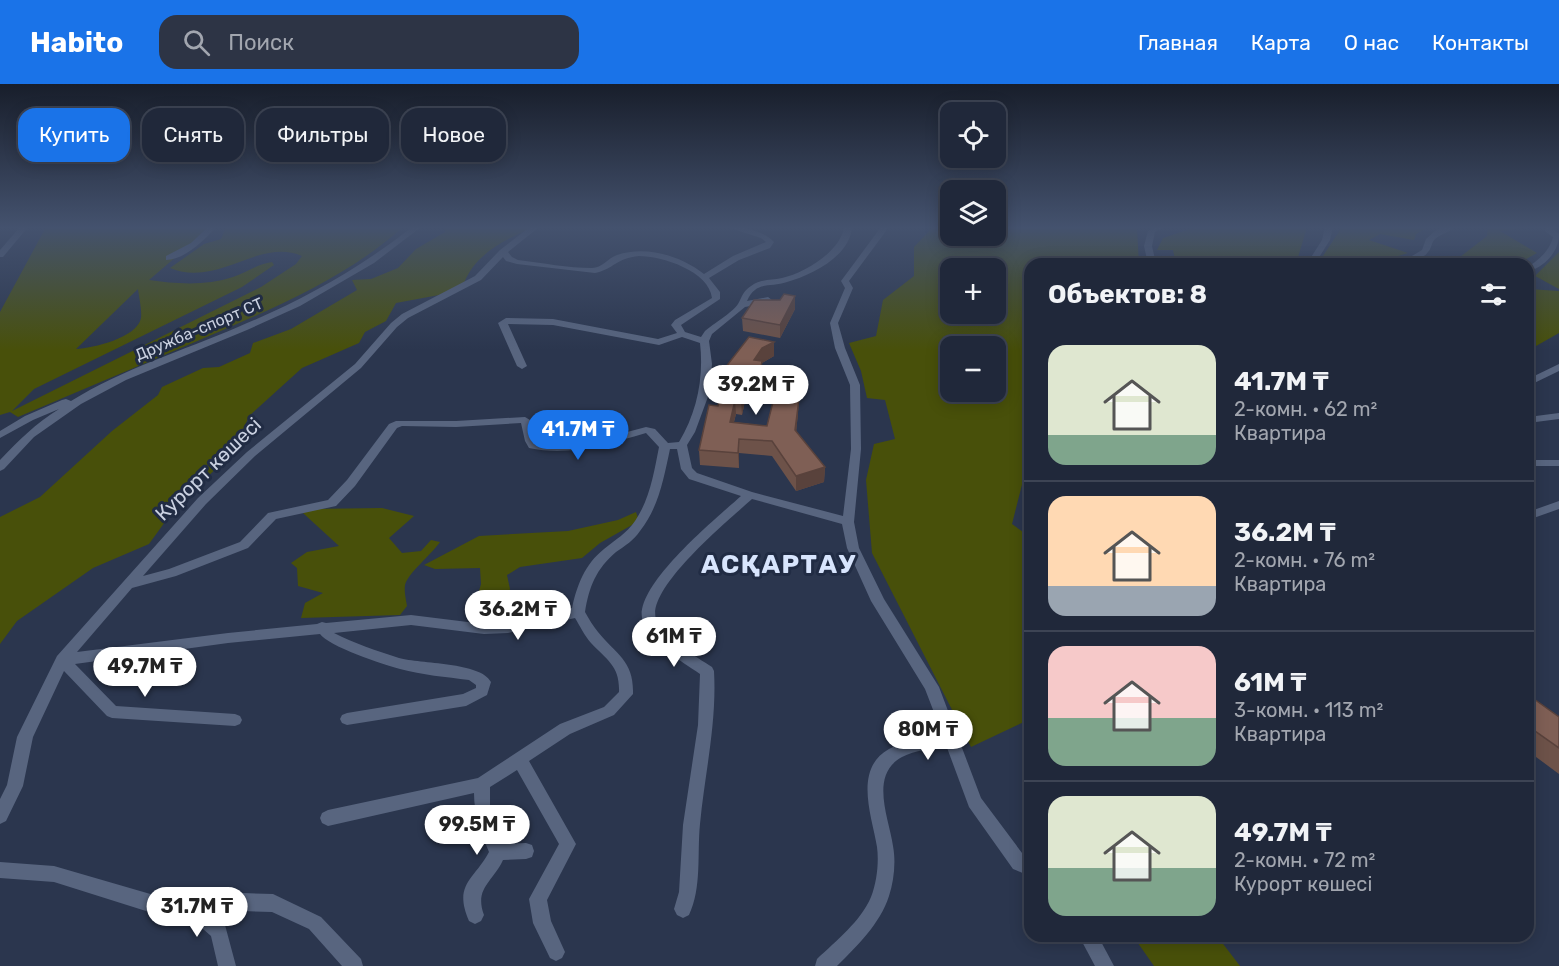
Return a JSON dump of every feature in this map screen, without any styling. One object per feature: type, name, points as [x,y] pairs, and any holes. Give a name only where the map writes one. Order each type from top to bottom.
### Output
[{"type":"street","name":"Дружба-спорт СТ","points":[[0,467],[33,432],[65,409],[106,386],[295,304],[358,268]]},
{"type":"street","name":"Курорт көшесі","points":[[0,816],[15,786],[25,737],[62,660],[202,501],[251,454],[358,366],[394,325],[405,316],[469,284],[490,268]]},
{"type":"street","points":[[570,268],[595,271],[605,268]]},
{"type":"street","points":[[688,268],[705,277],[715,288],[716,299],[676,325],[682,333],[704,341]]},
{"type":"street","points":[[705,277],[719,268]]},
{"type":"street","points":[[742,305],[745,295],[754,288],[765,282],[783,281],[807,268]]},
{"type":"street","points":[[854,268],[845,280],[849,288],[834,323],[840,348],[855,385],[856,449],[848,522],[853,548],[878,601],[932,687],[975,802],[1018,863],[1024,866]]},
{"type":"street","points":[[768,300],[742,305],[708,333],[704,341],[707,364],[704,394],[690,432],[682,445],[687,469],[693,476],[750,495],[848,522]]},
{"type":"street","points":[[522,366],[505,332],[502,323],[506,321],[554,322],[659,342],[682,333]]},
{"type":"street","points":[[1534,380],[1556,371]]},
{"type":"street","points":[[0,435],[30,418],[106,386]]},
{"type":"street","points":[[1534,419],[1559,416]]},
{"type":"street","points":[[127,586],[172,573],[244,545],[272,516],[332,503],[351,483],[393,426],[400,423],[456,424],[525,420],[533,446],[556,448],[582,447],[646,430],[651,431],[665,446]]},
{"type":"street","points":[[665,446],[682,445]]},
{"type":"street","points":[[328,818],[482,784],[565,729],[609,711],[626,694],[625,671],[617,658],[594,637],[578,612],[587,577],[602,556],[631,535],[648,509],[655,490],[665,446]]},
{"type":"street","points":[[1534,463],[1559,463]]},
{"type":"street","points":[[683,909],[687,903],[692,815],[704,744],[709,689],[707,671],[667,643],[649,619],[648,613],[662,580],[677,562],[750,495]]},
{"type":"street","points":[[1534,514],[1559,505]]},
{"type":"street","points":[[62,660],[322,627],[411,620],[492,629],[508,628],[578,612]]},
{"type":"street","points":[[322,627],[328,636],[334,639],[401,664],[472,675],[484,682],[482,691],[466,700],[347,719]]},
{"type":"street","points":[[62,660],[112,712],[235,720]]},
{"type":"street","points":[[824,966],[858,932],[880,897],[886,857],[876,807],[876,786],[880,769],[887,758],[897,752],[950,738]]},
{"type":"street","points":[[519,759],[568,844],[538,899],[542,924],[556,952]]},
{"type":"street","points":[[482,784],[482,807],[498,852]]},
{"type":"street","points":[[498,852],[526,851]]},
{"type":"street","points":[[475,915],[471,907],[470,896],[498,852]]},
{"type":"street","points":[[0,870],[54,874],[208,922],[219,930],[227,966]]},
{"type":"street","points":[[171,909],[242,903],[273,903],[315,922],[354,966]]},
{"type":"street","points":[[1091,942],[1105,966]]},
{"type":"green space","points":[[24,268],[163,268],[149,280],[202,283],[223,280],[253,268],[269,268],[242,287],[34,389],[12,411],[261,287],[290,268],[348,268],[277,306],[18,417],[10,412],[0,415],[0,312]],"holes":[[[138,289],[141,318],[132,331],[113,341],[76,349]]]},
{"type":"green space","points":[[171,268],[221,268],[205,272],[188,272]]},
{"type":"green space","points":[[398,268],[472,268],[464,283],[439,295],[396,303],[386,321],[365,332],[359,343],[302,368],[249,416],[234,452],[178,504],[149,544],[93,568],[17,621],[0,644],[0,517],[40,497],[112,431],[158,395],[162,387],[203,368],[219,367],[250,353],[253,343],[291,329],[357,290],[352,280],[371,279]]},
{"type":"green space","points":[[914,268],[940,268],[940,324],[1006,324],[1006,268],[1024,268],[1024,477],[1012,524],[1024,533],[1024,722],[971,747],[872,553],[866,480],[874,444],[895,439],[885,400],[867,398],[861,371],[849,343],[876,336],[883,300],[914,276]]},
{"type":"green space","points":[[1543,268],[1559,268],[1559,289],[1535,276]]},
{"type":"green space","points":[[1534,289],[1559,291],[1559,333],[1534,347]]},
{"type":"green space","points":[[382,508],[414,516],[389,538],[402,553],[421,551],[431,540],[440,542],[407,580],[405,590],[407,606],[400,615],[301,618],[305,603],[323,593],[298,586],[297,568],[291,563],[307,552],[339,546],[303,513],[311,509]]},
{"type":"green space","points":[[636,512],[638,518],[632,525],[600,543],[582,558],[520,567],[507,575],[510,589],[502,606],[511,607],[510,621],[494,624],[479,623],[472,616],[481,584],[480,568],[435,569],[424,565],[479,536],[568,531],[618,520]]},
{"type":"green space","points":[[1137,942],[1222,942],[1240,966],[1154,966]]},
{"type":"building","points":[[784,294],[795,296],[780,325],[742,318],[754,300],[780,300]]},
{"type":"building","points":[[749,337],[774,342],[762,348],[754,360],[762,361],[760,374],[748,373],[741,401],[735,400],[730,422],[767,426],[774,398],[799,399],[795,430],[825,467],[796,476],[772,441],[739,439],[738,453],[699,450],[709,405],[718,406],[725,368]]},
{"type":"building","points":[[1534,699],[1559,717],[1559,748],[1534,730]]},
{"type":"district","name":"АСҚАРТАУ","points":[[779,564]]}]
